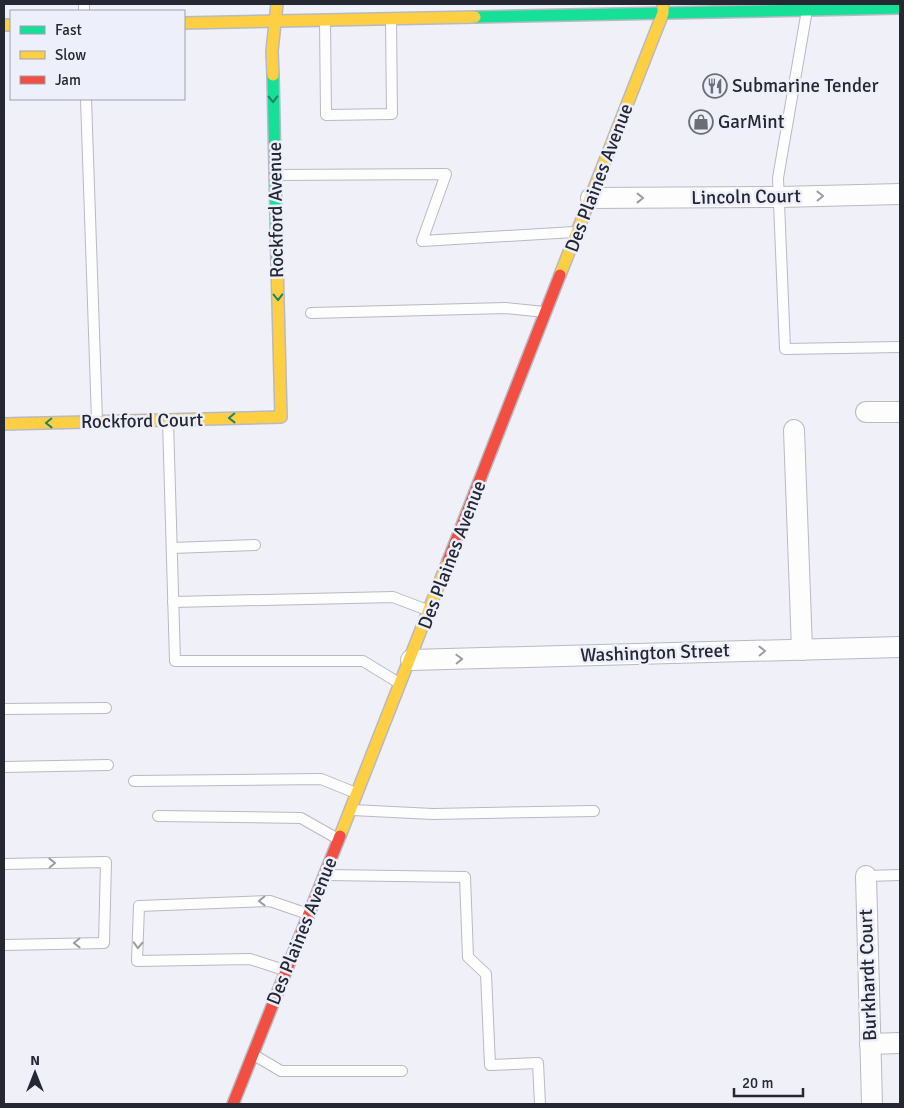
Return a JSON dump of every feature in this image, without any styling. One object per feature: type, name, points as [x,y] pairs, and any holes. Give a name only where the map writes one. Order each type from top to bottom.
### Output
[{"type":"street","name":"Rockford Avenue","points":[[277,4],[272,51],[281,417]]},
{"type":"street","points":[[185,23],[467,17],[663,9],[900,8]]},
{"type":"street","name":"Des Plaines Avenue","points":[[233,1104],[411,660],[663,9]]},
{"type":"street","name":"Lincoln Court","points":[[591,198],[900,194]]},
{"type":"street","points":[[866,412],[900,412]]},
{"type":"street","name":"Rockford Court","points":[[4,424],[281,417]]},
{"type":"street","points":[[794,430],[802,650]]},
{"type":"street","name":"Washington Street","points":[[411,660],[900,647]]},
{"type":"street","name":"Burkhardt Court","points":[[866,876],[872,1104]]},
{"type":"street","points":[[870,1044],[900,1043]]},
{"type":"lane","points":[[467,4],[467,17]]},
{"type":"lane","points":[[807,7],[778,178],[785,349],[900,347]]},
{"type":"lane","points":[[325,20],[326,115],[392,114],[391,19]]},
{"type":"lane","points":[[86,100],[97,422]]},
{"type":"lane","points":[[275,175],[446,174],[422,241],[578,232]]},
{"type":"lane","points":[[311,313],[506,308],[546,313]]},
{"type":"lane","points":[[168,420],[175,661],[363,661],[401,685]]},
{"type":"lane","points":[[172,548],[255,545]]},
{"type":"lane","points":[[173,602],[393,597],[430,611]]},
{"type":"lane","points":[[4,709],[106,708]]},
{"type":"lane","points":[[4,767],[108,765]]},
{"type":"lane","points":[[134,780],[321,779],[357,793]]},
{"type":"lane","points":[[351,810],[433,814],[594,811]]},
{"type":"lane","points":[[158,816],[301,818],[339,840]]},
{"type":"lane","points":[[4,864],[106,862],[104,943],[4,945]]},
{"type":"lane","points":[[325,874],[465,877],[468,957],[486,974],[490,1065],[538,1063],[540,1104]]},
{"type":"lane","points":[[866,876],[900,875]]},
{"type":"lane","points":[[287,970],[250,959],[137,961],[139,906],[270,901],[309,914]]},
{"type":"lane","points":[[253,1055],[281,1071],[402,1071]]},
{"type":"traffic: fast","points":[[475,17],[900,8]]},
{"type":"traffic: fast","points":[[273,75],[277,263]]},
{"type":"traffic: slow","points":[[273,75],[272,51],[277,4]]},
{"type":"traffic: slow","points":[[560,275],[663,13],[663,4]]},
{"type":"traffic: slow","points":[[185,23],[475,17]]},
{"type":"traffic: slow","points":[[4,25],[10,25]]},
{"type":"traffic: slow","points":[[4,424],[281,417],[277,263]]},
{"type":"traffic: slow","points":[[340,836],[448,561]]},
{"type":"traffic: jam","points":[[448,561],[560,275]]},
{"type":"traffic: jam","points":[[233,1104],[340,836]]},
{"type":"place","name":"Submarine Tender","points":[[715,86]]},
{"type":"place","name":"GarMint","points":[[701,122]]}]
